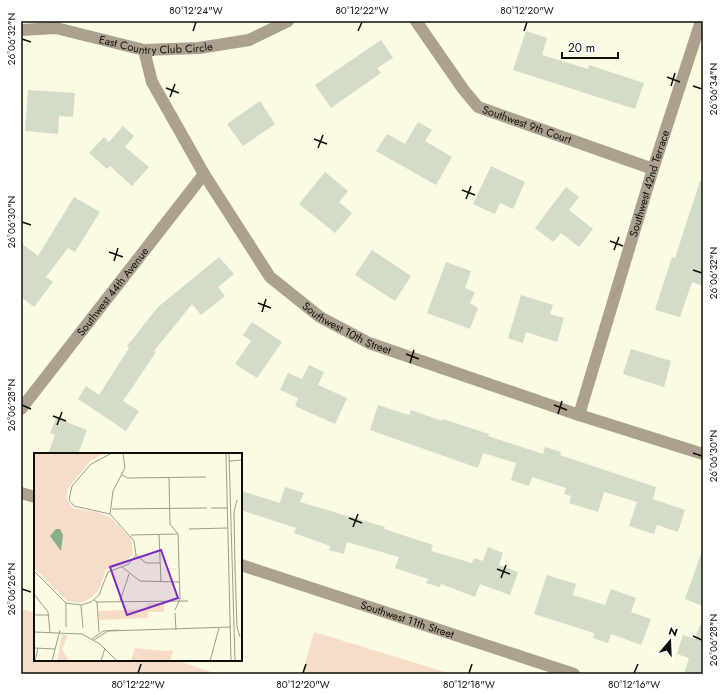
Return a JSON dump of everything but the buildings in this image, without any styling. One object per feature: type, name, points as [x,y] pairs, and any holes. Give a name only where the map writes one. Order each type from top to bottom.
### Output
[{"type":"street","name":"East Country Club Circle","points":[[21,30],[56,28],[144,50],[199,48],[249,40],[288,21]]},
{"type":"street","name":"Southwest 9th Court","points":[[416,21],[463,89],[478,107],[498,116],[653,169]]},
{"type":"street","name":"Southwest 42nd Terrace","points":[[579,414],[653,169],[701,21]]},
{"type":"street","name":"Southwest 10th Street","points":[[144,50],[152,82],[204,174],[270,277],[320,317],[369,343],[703,454]]},
{"type":"street","name":"Southwest 44th Avenue","points":[[21,409],[204,174]]},
{"type":"street","points":[[21,493],[34,497]]},
{"type":"street","name":"Southwest 11th Street","points":[[242,565],[574,674]]},
{"type":"shaded area","points":[[21,609],[34,613],[34,661],[178,661],[217,674],[21,674]]},
{"type":"shaded area","points":[[314,632],[452,674],[302,674]]}]
